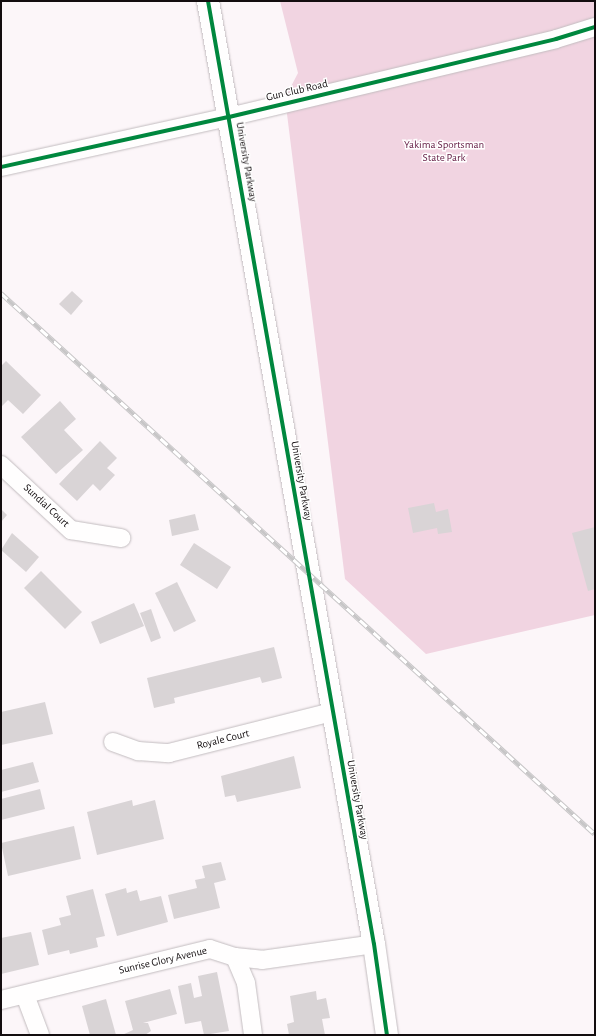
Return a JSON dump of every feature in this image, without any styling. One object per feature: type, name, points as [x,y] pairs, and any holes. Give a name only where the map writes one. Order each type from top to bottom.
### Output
[{"type":"main road","name":"University Parkway","points":[[208,1],[374,944],[387,1035]]},
{"type":"street","name":"Gun Club Road","points":[[1,167],[229,117],[556,39],[595,27]]},
{"type":"street","name":"Gun Club Road","points":[[556,39],[595,36]]},
{"type":"street","name":"Sundial Court","points":[[1,465],[71,530],[121,538]]},
{"type":"street","name":"Royale Court","points":[[113,742],[138,751],[169,753],[332,712]]},
{"type":"street","name":"Sunrise Glory Avenue","points":[[1,1000],[210,949],[235,957],[262,960],[374,944]]},
{"type":"street","points":[[235,957],[246,983],[253,1035]]},
{"type":"street","points":[[24,995],[40,1035]]},
{"type":"green space","name":"Yakima Sportsman State Park","points":[[280,1],[595,1],[595,615],[426,654],[345,579],[285,98],[298,73]]},
{"type":"building","points":[[72,291],[83,301],[71,315],[59,304]]},
{"type":"building","points":[[6,361],[41,395],[23,414],[8,400],[1,407],[1,366]]},
{"type":"building","points":[[60,401],[76,419],[64,430],[83,450],[56,474],[21,437]]},
{"type":"building","points":[[100,441],[117,458],[107,468],[115,475],[100,491],[93,484],[77,501],[59,484]]},
{"type":"building","points":[[434,503],[436,512],[448,509],[452,532],[438,534],[437,528],[413,533],[408,508]]},
{"type":"building","points":[[1,509],[7,515],[1,522]]},
{"type":"building","points":[[195,514],[199,530],[172,536],[169,520]]},
{"type":"building","points":[[595,527],[595,589],[588,591],[572,533]]},
{"type":"building","points":[[12,533],[39,557],[26,572],[1,550]]},
{"type":"building","points":[[194,543],[231,567],[217,589],[180,565]]},
{"type":"building","points":[[41,571],[82,612],[65,629],[24,588]]},
{"type":"building","points":[[177,582],[196,621],[174,632],[155,593]]},
{"type":"building","points":[[134,603],[144,626],[100,644],[91,622]]},
{"type":"building","points":[[151,609],[161,638],[151,642],[140,613]]},
{"type":"building","points":[[274,647],[282,678],[262,683],[260,677],[174,698],[175,703],[154,708],[147,678]]},
{"type":"building","points":[[45,702],[53,734],[1,745],[1,712]]},
{"type":"building","points":[[294,756],[301,788],[237,802],[235,795],[225,797],[221,776]]},
{"type":"building","points":[[33,762],[39,782],[1,792],[1,770]]},
{"type":"building","points":[[40,789],[45,809],[1,820],[1,799]]},
{"type":"building","points":[[132,800],[133,806],[155,800],[164,839],[97,855],[87,812]]},
{"type":"building","points":[[74,826],[81,859],[8,876],[1,843]]},
{"type":"building","points":[[221,862],[226,880],[214,883],[220,908],[174,919],[168,895],[197,888],[195,880],[205,878],[202,866]]},
{"type":"building","points":[[126,888],[127,893],[137,890],[140,901],[161,896],[168,922],[117,936],[105,894]]},
{"type":"building","points":[[93,889],[105,936],[96,938],[98,947],[70,954],[69,950],[48,955],[42,930],[61,925],[59,918],[71,915],[66,896]]},
{"type":"building","points":[[31,932],[39,965],[1,974],[1,938]]},
{"type":"building","points":[[217,972],[229,1031],[204,1035],[201,1021],[185,1024],[178,986],[191,983],[194,998],[202,996],[198,976]]},
{"type":"building","points":[[170,989],[177,1014],[143,1023],[148,1023],[151,1031],[145,1035],[122,1035],[133,1030],[125,1001]]},
{"type":"building","points":[[316,991],[317,1000],[326,998],[330,1018],[322,1019],[325,1035],[289,1035],[287,1024],[294,1022],[290,996]]},
{"type":"building","points":[[106,999],[116,1035],[90,1035],[82,1006]]},
{"type":"railway","points":[[1,293],[595,834]]},
{"type":"cycle path","points":[[208,1],[374,944],[387,1035]]},
{"type":"cycle path","points":[[1,167],[229,117],[556,39],[595,27]]}]
